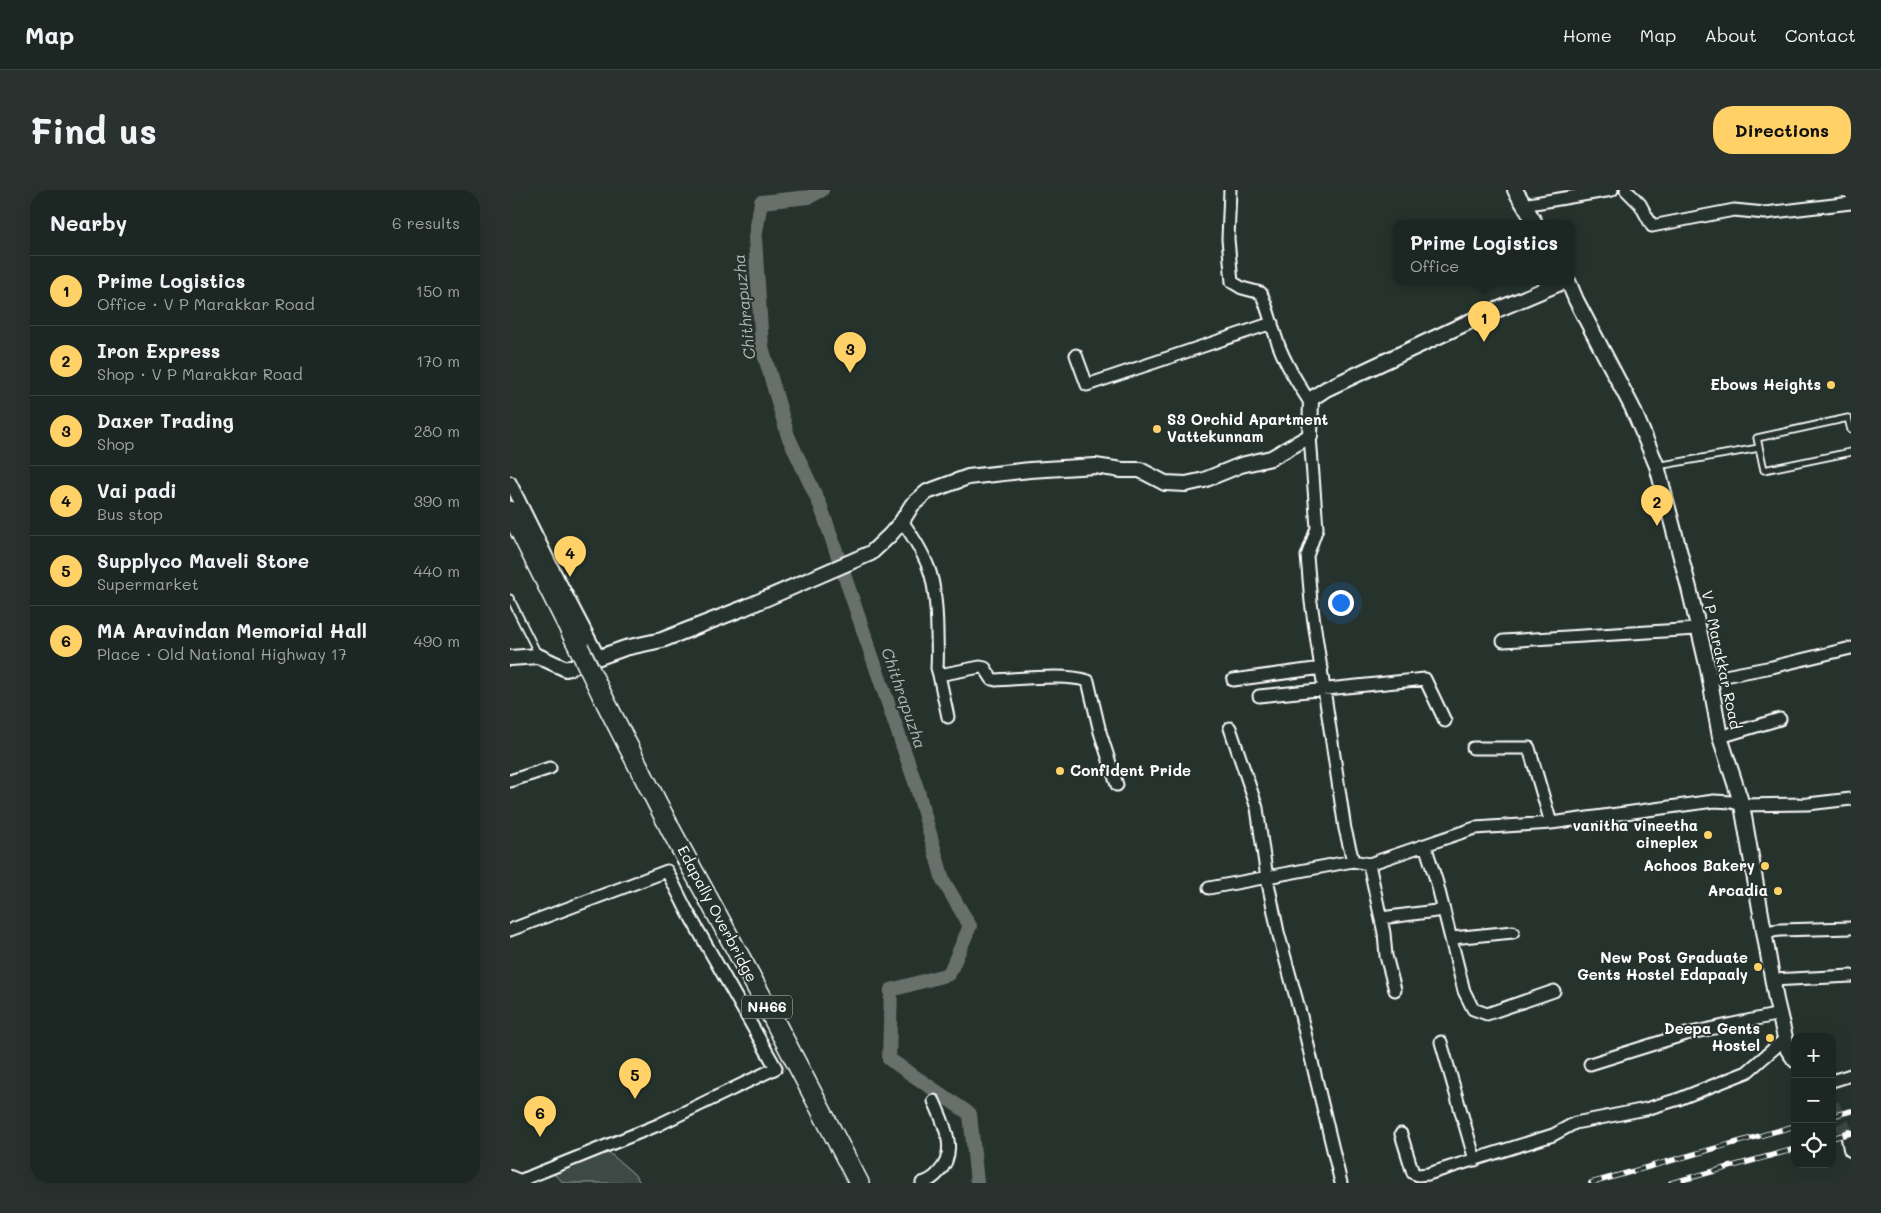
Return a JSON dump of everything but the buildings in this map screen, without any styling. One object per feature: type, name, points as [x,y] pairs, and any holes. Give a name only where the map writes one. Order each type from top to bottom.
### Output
[{"type":"highway","name":"Edapally Overbridge","points":[[510,511],[672,832],[764,1001],[859,1183]]},
{"type":"street","points":[[1230,190],[1228,240],[1232,282],[1242,288],[1261,294],[1268,308],[1278,344],[1289,369],[1311,404]]},
{"type":"street","points":[[1514,190],[1533,220]]},
{"type":"street","points":[[1524,205],[1612,190]]},
{"type":"street","points":[[1626,190],[1640,204],[1652,226],[1734,210],[1765,213],[1851,203]]},
{"type":"street","points":[[1353,861],[1345,829],[1307,556],[1317,528],[1310,436],[1311,399],[1326,389],[1473,320],[1557,285]]},
{"type":"street","name":"V P Marakkar Road","points":[[1569,285],[1632,407],[1657,466],[1689,588],[1720,737],[1742,805],[1772,980],[1785,1039],[1791,1054]]},
{"type":"street","points":[[1076,355],[1087,385],[1272,323]]},
{"type":"street","points":[[510,658],[538,656],[566,670],[625,648],[662,640],[744,608],[871,553],[902,521],[912,504],[927,492],[968,477],[1030,470],[1095,466],[1122,470],[1140,470],[1166,482],[1186,484],[1204,480],[1241,465],[1271,458],[1310,436]]},
{"type":"street","points":[[510,482],[599,657]]},
{"type":"street","points":[[902,521],[920,547],[934,585],[937,603],[937,668],[948,717]]},
{"type":"street","points":[[1503,641],[1697,629]]},
{"type":"street","points":[[1709,679],[1772,667],[1851,648]]},
{"type":"street","points":[[939,675],[980,667],[984,668],[992,679],[996,680],[1046,678],[1081,679],[1088,682],[1100,732],[1117,785]]},
{"type":"street","points":[[1233,680],[1322,668]]},
{"type":"street","points":[[1260,696],[1425,680],[1445,722]]},
{"type":"street","points":[[1720,737],[1780,719]]},
{"type":"street","points":[[1230,728],[1257,808],[1267,878],[1278,932],[1301,1016],[1340,1183]]},
{"type":"street","points":[[1473,748],[1529,748],[1551,823]]},
{"type":"street","points":[[510,781],[550,768]]},
{"type":"street","points":[[1209,888],[1353,861],[1369,864],[1475,828],[1551,823],[1714,801],[1732,802],[1742,805],[1808,804],[1851,799]]},
{"type":"street","points":[[1425,845],[1452,938],[1464,991],[1473,1009],[1488,1014],[1554,991]]},
{"type":"street","points":[[1369,864],[1394,990]]},
{"type":"street","points":[[510,930],[668,871],[686,909],[776,1068],[658,1124],[517,1180]]},
{"type":"street","points":[[1381,918],[1444,910]]},
{"type":"street","points":[[1764,932],[1851,928]]},
{"type":"street","points":[[1452,938],[1513,932]]},
{"type":"street","points":[[1772,980],[1851,976]]},
{"type":"street","points":[[1590,1064],[1686,1034],[1780,1014]]},
{"type":"street","points":[[1400,1134],[1415,1174],[1428,1174],[1553,1134],[1575,1123],[1646,1109],[1736,1078],[1747,1072],[1785,1039]]},
{"type":"street","points":[[1441,1042],[1475,1160]]},
{"type":"street","points":[[1836,1080],[1851,1075]]},
{"type":"street","points":[[922,1183],[931,1180],[945,1166],[950,1147],[945,1124],[934,1101]]},
{"type":"lane","points":[[1851,430],[1848,418],[1757,438],[1764,470],[1851,452]]},
{"type":"lane","points":[[1657,466],[1759,448]]},
{"type":"lane","points":[[510,598],[538,656]]},
{"type":"shaded area","points":[[599,1144],[633,1173],[641,1183],[564,1183],[543,1165]]},
{"type":"waterway","name":"Chithrapuzha","points":[[822,190],[809,197],[761,202],[755,238],[762,347],[788,436],[821,507],[917,788],[943,880],[970,926],[949,974],[891,990],[889,1059],[970,1114],[977,1183]]},
{"type":"tunnel","points":[[1836,1112],[1849,1138]]},
{"type":"railway","points":[[1836,1115],[1851,1111]]},
{"type":"railway","points":[[1591,1183],[1791,1127]]},
{"type":"railway","points":[[1836,1137],[1851,1133]]},
{"type":"railway","points":[[1671,1183],[1791,1150]]},
{"type":"place","name":"Prime Logistics","points":[[1484,342]]},
{"type":"place","name":"Daxer Trading","points":[[850,373]]},
{"type":"place","name":"Ebows Heights","points":[[1831,385]]},
{"type":"place","name":"S3 Orchid Apartment Vattekunnam","points":[[1157,429]]},
{"type":"place","name":"Iron Express","points":[[1657,526]]},
{"type":"place","name":"Vai padi","points":[[570,577]]},
{"type":"place","name":"Confident Pride","points":[[1060,771]]},
{"type":"place","name":"vanitha vineetha cineplex","points":[[1708,835]]},
{"type":"place","name":"Achoos Bakery","points":[[1765,866]]},
{"type":"place","name":"Arcadia","points":[[1778,891]]},
{"type":"place","name":"New Post Graduate Gents Hostel Edapaaly","points":[[1758,967]]},
{"type":"place","name":"Deepa Gents Hostel","points":[[1770,1038]]},
{"type":"place","name":"Supplyco Maveli Store","points":[[635,1099]]},
{"type":"place","name":"MA Aravindan Memorial Hall","points":[[540,1137]]}]
